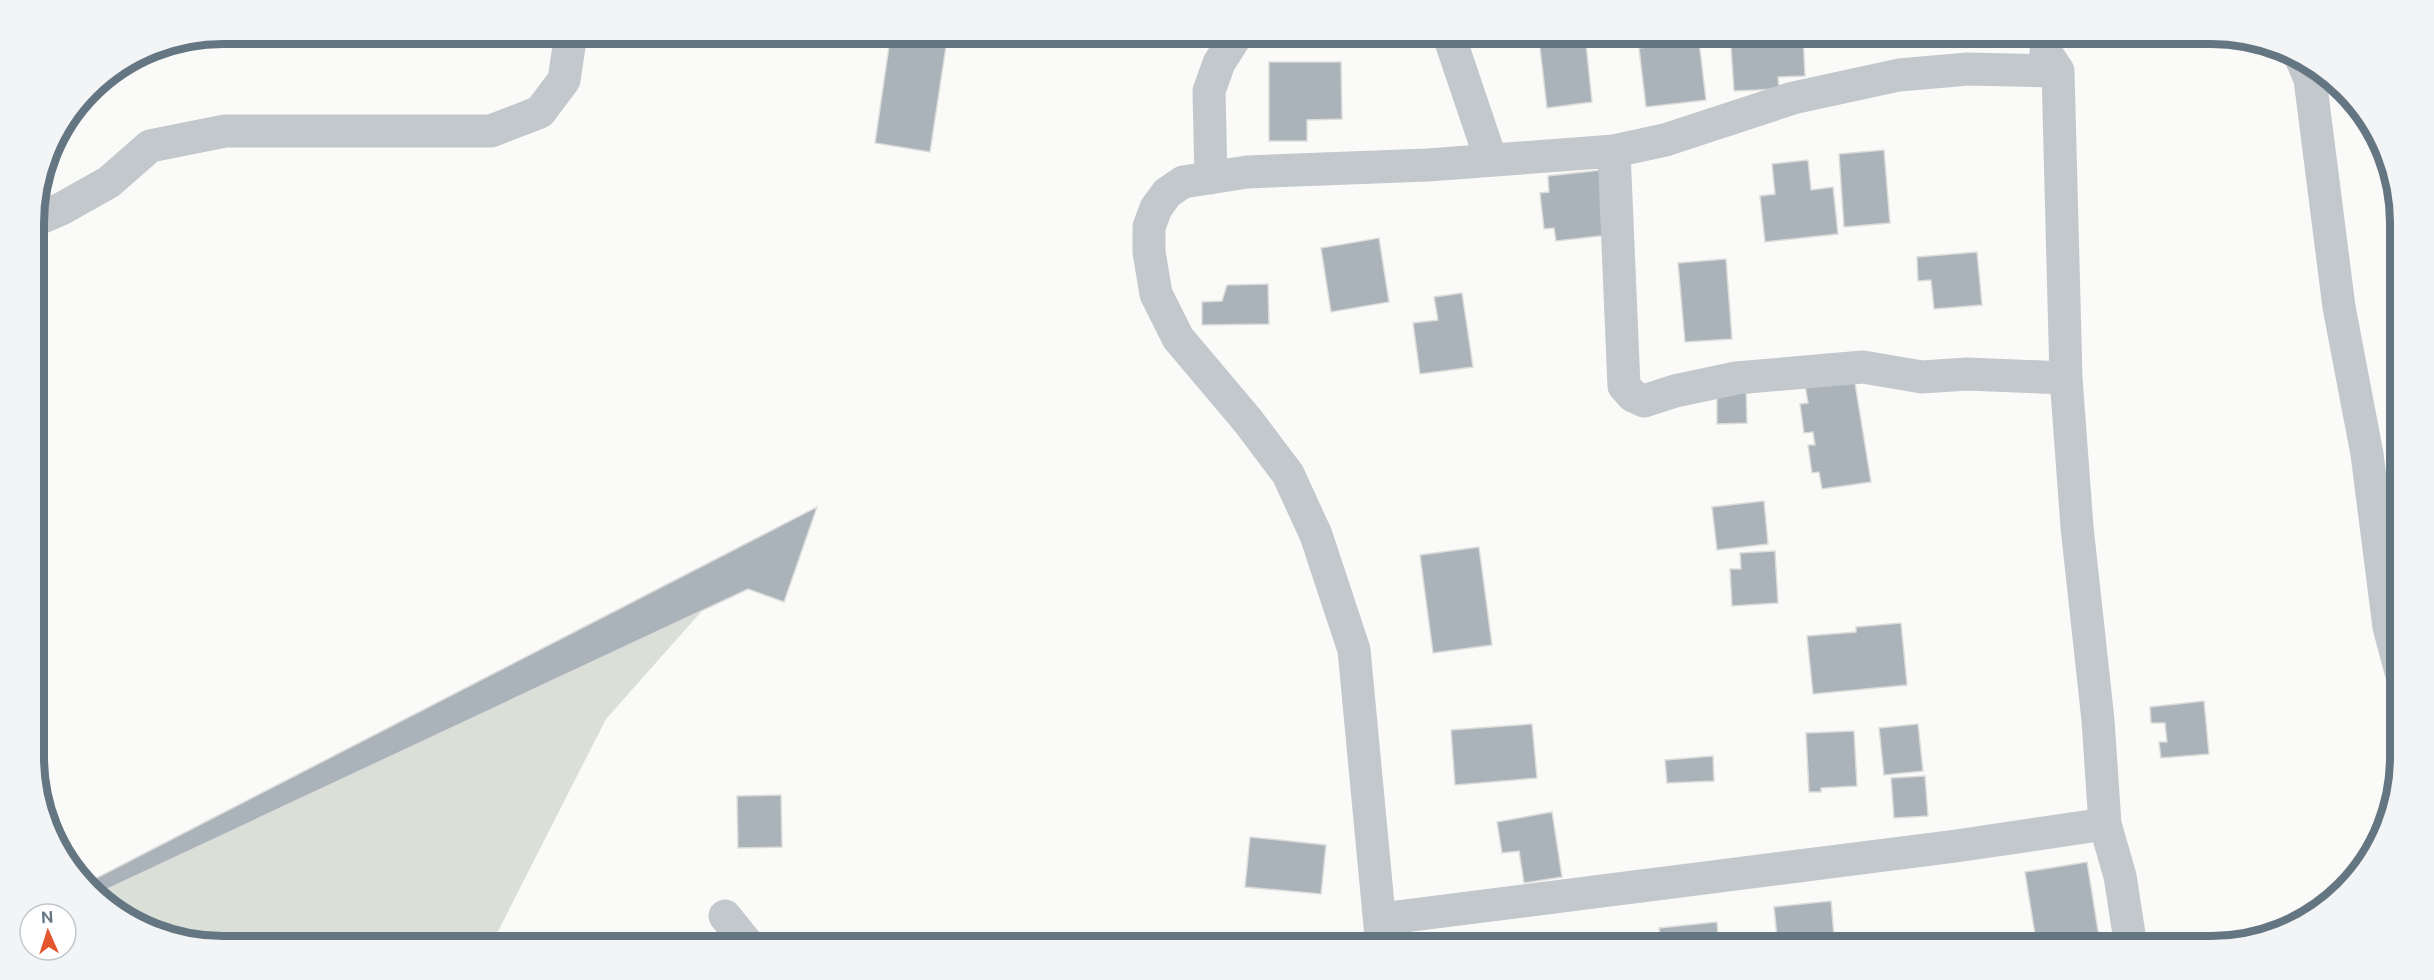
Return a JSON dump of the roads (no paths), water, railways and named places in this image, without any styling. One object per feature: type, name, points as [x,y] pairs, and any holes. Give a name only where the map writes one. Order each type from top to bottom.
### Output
[{"type":"street","points":[[44,216],[109,182],[150,146],[225,130],[491,131],[540,112],[564,80],[570,43]]},
{"type":"street","points":[[1211,178],[1209,92],[1219,63],[1232,43]]},
{"type":"street","points":[[1451,43],[1491,160]]},
{"type":"street","points":[[2047,43],[2046,54],[2058,71],[2066,378],[2077,527],[2098,720],[2105,824],[2120,876],[2129,936]]},
{"type":"street","points":[[2058,71],[1968,69],[1899,75],[1793,98],[1665,141],[1614,152],[1417,166],[1247,172],[1183,182],[1167,193],[1156,208],[1149,227],[1149,252],[1156,294],[1178,338],[1248,421],[1288,474],[1316,535],[1336,588],[1354,650],[1381,933],[2105,824]]},
{"type":"street","points":[[2307,71],[2310,79],[2339,307],[2367,454],[2390,631]]},
{"type":"street","points":[[1614,152],[1624,386],[1633,396],[1644,401],[1675,391],[1736,378],[1863,367],[1922,377],[1967,374],[2066,378]]},
{"type":"street","points":[[725,916],[741,936]]}]
